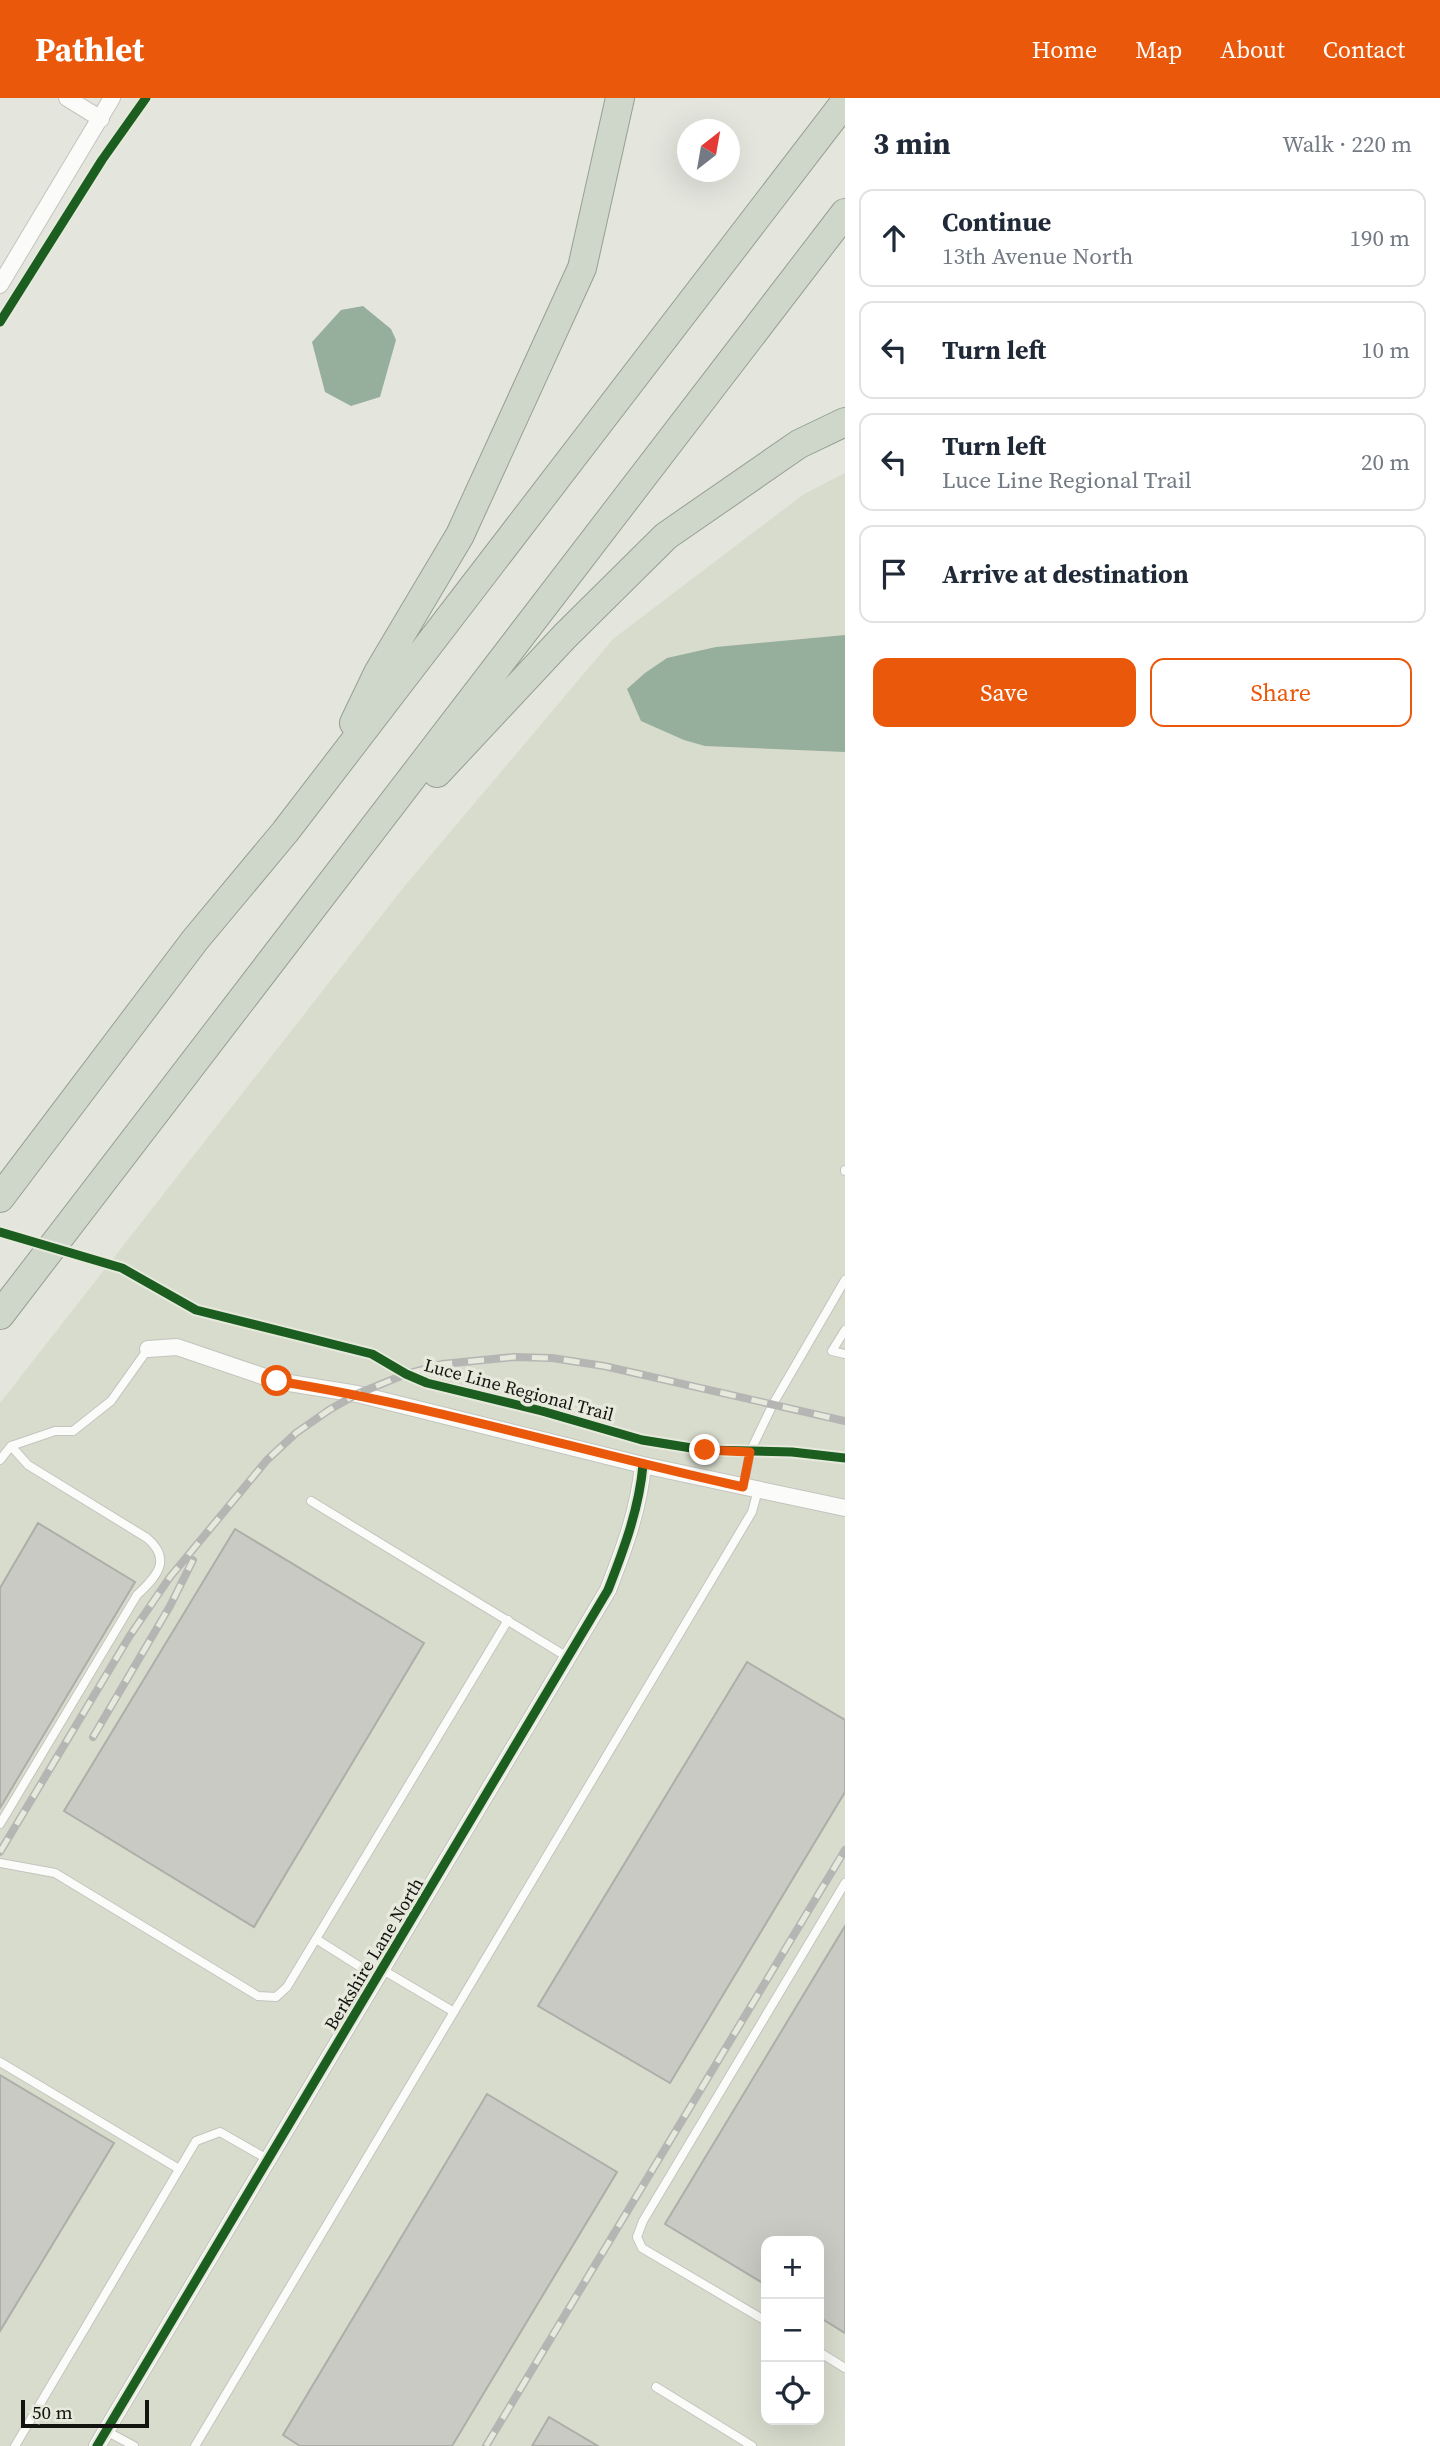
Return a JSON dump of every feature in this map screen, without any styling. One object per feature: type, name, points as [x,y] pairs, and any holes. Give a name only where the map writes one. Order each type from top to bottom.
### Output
[{"type":"highway","points":[[328,775],[378,673],[460,535],[582,268],[620,98]]},
{"type":"highway","points":[[0,1198],[195,940],[285,832],[845,102]]},
{"type":"highway","points":[[0,1315],[845,213]]},
{"type":"highway","points":[[329,887],[565,636],[666,536],[799,444],[845,422]]},
{"type":"street","points":[[67,98],[102,119]]},
{"type":"street","points":[[1,282],[102,119],[112,98]]},
{"type":"street","points":[[102,119],[119,98]]},
{"type":"street","points":[[148,1349],[177,1347],[277,1381],[358,1394],[643,1465],[845,1508]]},
{"type":"street","name":"Berkshire Lane North","points":[[97,2446],[608,1590],[630,1529],[640,1492],[643,1465]]},
{"type":"lane","points":[[195,2446],[752,1512],[750,1452],[774,1404],[845,1280]]},
{"type":"lane","points":[[845,1330],[832,1351],[845,1354]]},
{"type":"lane","points":[[0,1460],[11,1446],[54,1431],[73,1431],[111,1401],[148,1349]]},
{"type":"lane","points":[[0,1824],[138,1595],[157,1574],[160,1564],[155,1545],[147,1538],[28,1465],[11,1446]]},
{"type":"lane","points":[[311,1501],[569,1658]]},
{"type":"lane","points":[[0,1863],[55,1872],[258,1996],[276,1997],[287,1986],[316,1939],[508,1620]]},
{"type":"lane","points":[[761,2318],[642,2248],[637,2237],[643,2221],[845,1883]]},
{"type":"lane","points":[[316,1939],[454,2012]]},
{"type":"lane","points":[[0,2062],[179,2169]]},
{"type":"lane","points":[[15,2446],[195,2141],[220,2133],[269,2160]]},
{"type":"lane","points":[[824,2355],[845,2368]]},
{"type":"lane","points":[[656,2387],[752,2446]]},
{"type":"lane","points":[[106,2431],[134,2446]]},
{"type":"shaded area","points":[[363,306],[391,329],[396,340],[380,397],[351,406],[325,392],[312,342],[341,310]]},
{"type":"shaded area","points":[[845,473],[845,2446],[0,2446],[0,1403],[403,888],[613,639],[804,494]]},
{"type":"shaded area","points":[[845,635],[845,752],[705,746],[684,740],[641,721],[627,689],[667,658],[716,647]]},
{"type":"building","points":[[38,1523],[135,1582],[0,1808],[0,1588]]},
{"type":"building","points":[[235,1529],[424,1643],[254,1927],[64,1811]]},
{"type":"building","points":[[747,1662],[845,1720],[845,1792],[670,2083],[538,2006]]},
{"type":"building","points":[[845,1926],[845,2333],[824,2320],[824,2236],[761,2236],[761,2282],[665,2224]]},
{"type":"building","points":[[0,2075],[114,2143],[0,2331]]},
{"type":"building","points":[[487,2094],[617,2172],[452,2446],[300,2446],[283,2435]]},
{"type":"building","points":[[549,2417],[598,2446],[532,2446]]},
{"type":"railway","points":[[0,1852],[129,1637],[170,1577],[267,1460],[296,1433],[357,1394],[406,1374],[442,1364],[514,1357],[552,1358],[604,1366],[845,1421]]},
{"type":"railway","points":[[93,1737],[170,1606],[193,1560]]},
{"type":"railway","points":[[486,2446],[845,1850]]},
{"type":"cycle path","points":[[0,322],[102,160],[146,98]]},
{"type":"cycle path","name":"Luce Line Regional Trail","points":[[0,1232],[122,1268],[196,1310],[372,1354],[427,1383],[542,1411],[642,1440],[704,1450],[792,1452],[845,1458]]},
{"type":"cycle path","points":[[97,2446],[608,1590],[634,1513],[643,1465]]},
{"type":"route","points":[[277,1381],[358,1394],[743,1487],[750,1452],[705,1450]]}]
